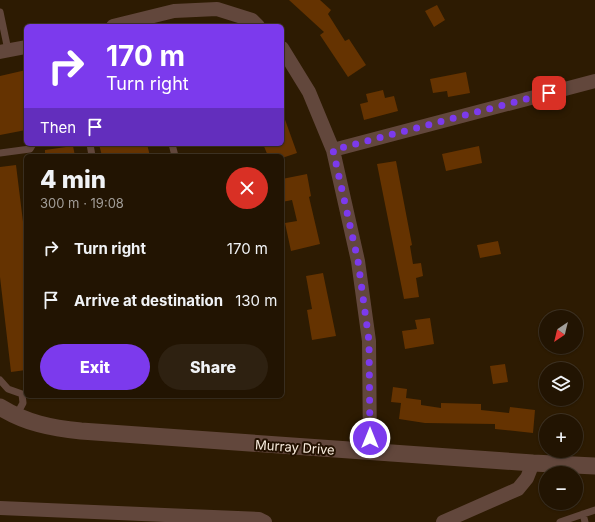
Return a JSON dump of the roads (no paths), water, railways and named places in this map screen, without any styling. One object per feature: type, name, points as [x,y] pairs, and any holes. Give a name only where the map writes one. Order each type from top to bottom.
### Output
[{"type":"street","points":[[121,24],[174,11],[216,9],[252,20],[256,24]]},
{"type":"street","points":[[4,51],[24,47]]},
{"type":"street","points":[[284,51],[309,92],[333,150],[358,261],[369,341],[370,452]]},
{"type":"street","points":[[333,150],[595,81]]},
{"type":"street","name":"Murray Drive","points":[[0,407],[16,416],[46,427],[81,431],[533,464],[595,466]]},
{"type":"street","points":[[443,522],[518,489],[527,478],[533,464]]},
{"type":"street","points":[[0,508],[39,516],[259,519],[265,522]]},
{"type":"lane","points":[[0,12],[4,51]]},
{"type":"lane","points":[[0,153],[30,149],[32,146]]},
{"type":"lane","points":[[0,380],[8,389],[22,394],[23,404],[16,416]]},
{"type":"lane","points":[[560,522],[595,510]]},
{"type":"lane","points":[[583,514],[585,522]]}]
